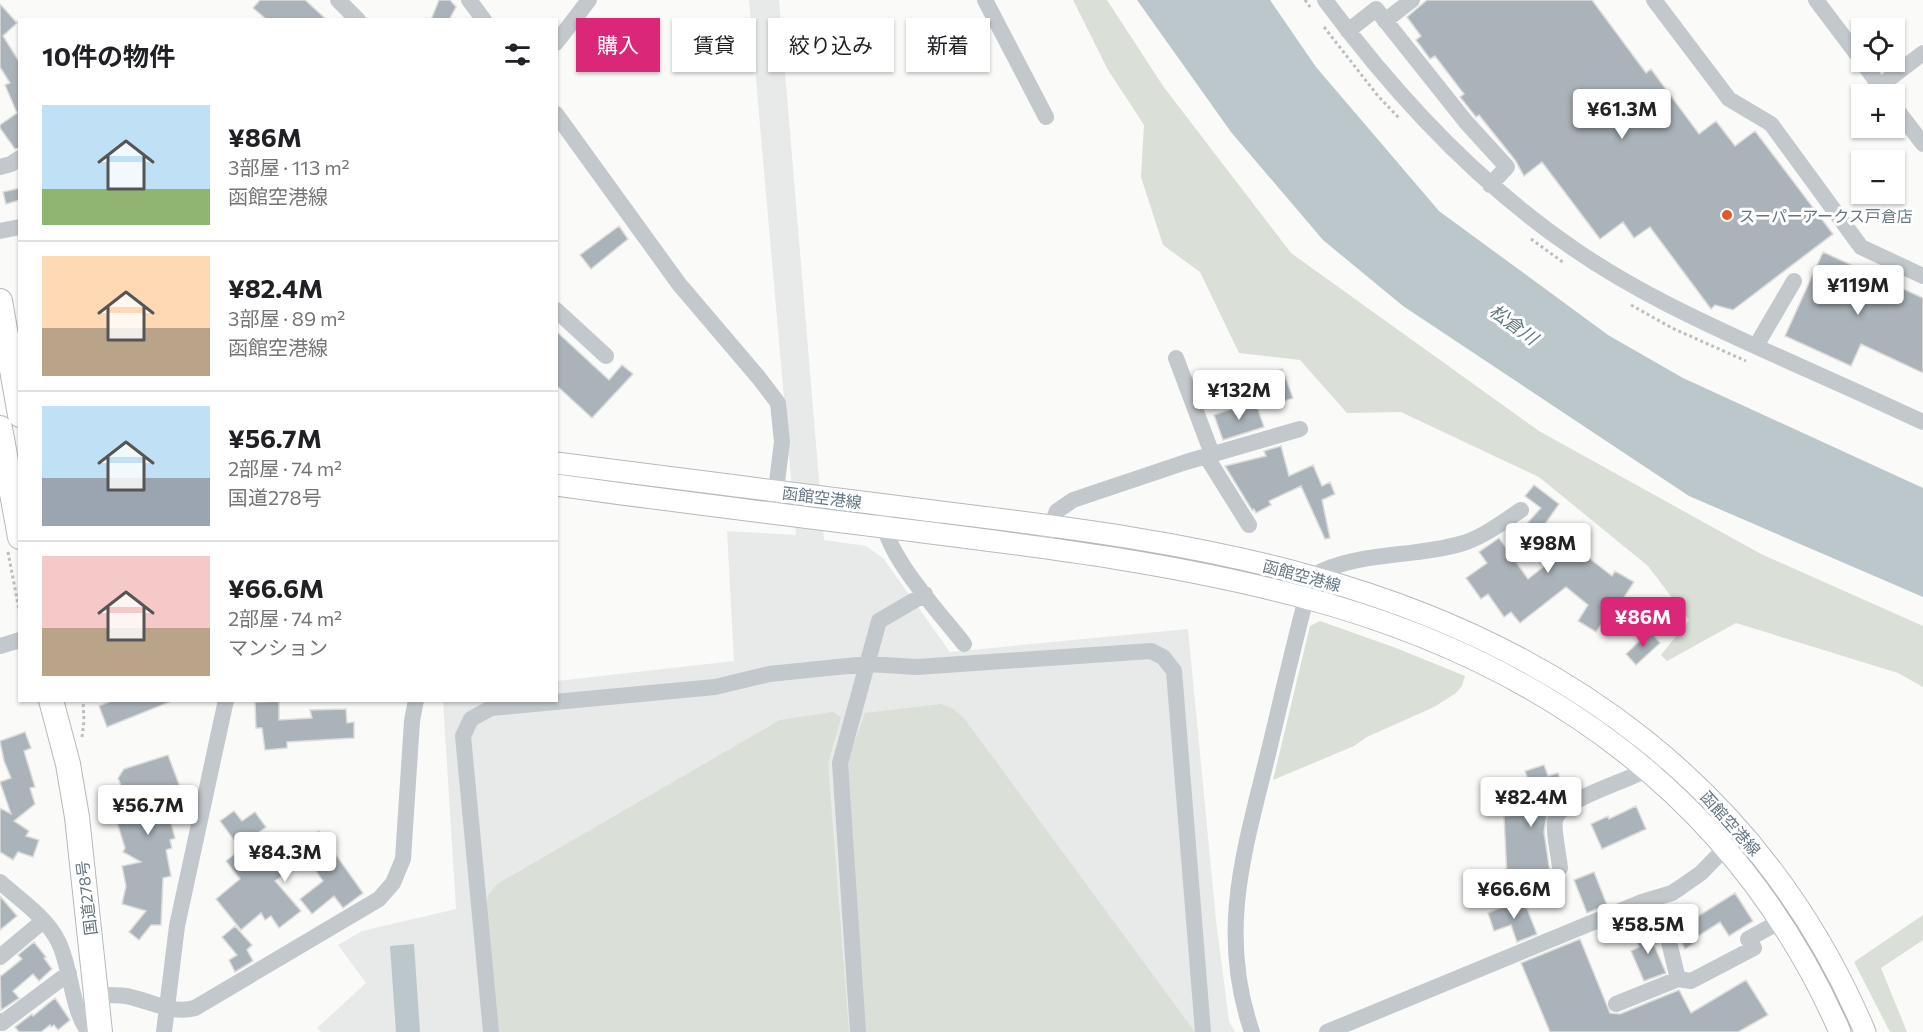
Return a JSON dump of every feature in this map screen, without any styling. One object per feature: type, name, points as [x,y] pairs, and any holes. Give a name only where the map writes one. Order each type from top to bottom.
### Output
[{"type":"highway","points":[[0,301],[18,404]]},
{"type":"highway","points":[[0,428],[17,491],[13,543]]},
{"type":"highway","name":"国道278号","points":[[52,702],[68,764],[77,817],[98,995],[100,1032]]},
{"type":"highway","name":"国道278号","points":[[66,702],[68,764]]},
{"type":"main road","name":"函館空港線","points":[[558,463],[1050,526],[1180,546],[1312,576],[1417,611],[1513,653],[1581,693],[1665,756],[1742,833],[1804,915],[1836,969],[1865,1032]]},
{"type":"main road","name":"函館空港線","points":[[558,485],[1043,547],[1178,569],[1306,597],[1394,626],[1466,655],[1559,704],[1648,769],[1690,808],[1725,847],[1781,921],[1814,977],[1840,1032]]},
{"type":"street","points":[[338,0],[356,18]]},
{"type":"street","points":[[469,0],[482,18]]},
{"type":"street","points":[[558,40],[589,0]]},
{"type":"street","points":[[985,0],[1046,117]]},
{"type":"street","points":[[1325,0],[1391,85],[1490,185],[1574,250],[1692,317],[1923,422]]},
{"type":"street","points":[[1385,21],[1412,0]]},
{"type":"street","points":[[1654,0],[1729,99],[1771,124],[1861,247],[1923,276]]},
{"type":"street","points":[[1816,0],[1851,46]]},
{"type":"street","points":[[1347,31],[1376,9],[1466,122],[1507,167],[1490,185]]},
{"type":"street","points":[[1889,84],[1923,53]]},
{"type":"street","points":[[558,117],[680,284],[778,403],[782,442],[772,514]]},
{"type":"street","points":[[1905,120],[1923,144]]},
{"type":"street","points":[[0,167],[11,165],[18,160]]},
{"type":"street","points":[[0,231],[18,231]]},
{"type":"street","points":[[1756,346],[1794,281]]},
{"type":"street","points":[[558,312],[606,356]]},
{"type":"street","points":[[1176,358],[1209,455],[1249,525]]},
{"type":"street","points":[[1043,547],[1057,511],[1073,500],[1209,455],[1300,429]]},
{"type":"street","points":[[883,505],[883,528],[895,555],[964,644]]},
{"type":"street","points":[[1252,1032],[1240,987],[1236,959],[1236,902],[1244,851],[1312,576],[1328,567],[1348,562],[1460,544],[1480,536],[1521,510]]},
{"type":"street","points":[[858,1032],[840,763],[879,621],[925,594]]},
{"type":"street","points":[[0,646],[18,641]]},
{"type":"street","points":[[558,702],[715,687],[769,674],[867,664],[917,668],[1151,651],[1164,657],[1174,671],[1203,1032]]},
{"type":"street","points":[[164,1032],[177,926],[226,702]]},
{"type":"street","points":[[98,995],[127,996],[167,1008],[188,1010],[195,1008],[370,905],[386,892],[393,883],[403,859],[412,721],[416,702]]},
{"type":"street","points":[[491,1032],[463,736],[471,719],[491,708],[555,702]]},
{"type":"street","points":[[1560,868],[1555,820],[1560,811],[1574,802],[1648,769],[1665,756]]},
{"type":"street","points":[[1327,1032],[1652,899],[1672,893],[1701,873],[1725,847],[1742,833]]},
{"type":"street","points":[[0,882],[43,921],[58,940],[82,1024],[90,1032]]},
{"type":"street","points":[[1652,899],[1668,938],[1678,980]]},
{"type":"street","points":[[0,957],[43,921]]},
{"type":"street","points":[[1616,1004],[1678,980],[1691,981],[1754,948],[1748,939],[1781,921]]},
{"type":"street","points":[[0,1021],[2,1023],[69,973]]},
{"type":"path","points":[[13,543],[18,594]]},
{"type":"shaded area","points":[[749,0],[779,0],[780,18],[768,18],[768,72],[785,72],[824,540],[866,546],[883,558],[950,652],[1188,629],[1216,920],[1229,1021],[1235,1032],[321,1032],[317,1028],[366,983],[338,945],[362,931],[456,909],[443,702],[558,702],[558,681],[734,661],[727,531],[796,535],[755,72],[756,18],[751,18]]},
{"type":"shaded area","points":[[1073,0],[1107,0],[1163,86],[1291,253],[1539,431],[1761,554],[1923,626],[1923,687],[1898,673],[1736,623],[1667,661],[1661,655],[1689,620],[1648,566],[1539,477],[1401,412],[1347,413],[1300,360],[1239,353],[1200,272],[1163,245],[1141,177],[1144,125],[1108,70]]},
{"type":"shaded area","points":[[1320,621],[1465,676],[1462,686],[1456,693],[1434,707],[1367,737],[1354,746],[1273,780],[1310,626]]},
{"type":"shaded area","points":[[941,704],[953,709],[964,718],[1195,1032],[865,1032],[845,768],[865,713]]},
{"type":"shaded area","points":[[833,712],[841,717],[828,764],[849,1032],[497,1032],[485,911],[488,895],[497,884],[780,720]]},
{"type":"shaded area","points":[[1923,915],[1923,940],[1881,968],[1907,1032],[1890,1032],[1854,962]]},
{"type":"water","name":"松倉川","points":[[1137,0],[1270,0],[1316,67],[1439,211],[1608,335],[1683,378],[1923,488],[1923,597],[1689,496],[1403,306],[1323,240],[1231,132]]},
{"type":"water","points":[[414,944],[420,1032],[396,1032],[390,946]]},
{"type":"building","points":[[260,0],[305,0],[325,18],[265,18],[253,8]]},
{"type":"building","points":[[439,0],[450,0],[456,7],[450,18],[432,18]]},
{"type":"building","points":[[1427,0],[1592,0],[1646,73],[1651,69],[1699,134],[1716,121],[1735,146],[1755,131],[1833,234],[1733,310],[1715,305],[1711,309],[1650,227],[1634,238],[1623,222],[1600,239],[1542,162],[1524,176],[1515,160],[1479,115],[1476,117],[1460,97],[1464,94],[1435,56],[1430,59],[1416,40],[1421,36],[1407,17]]},
{"type":"building","points":[[0,4],[17,23],[3,36],[18,60],[18,148],[15,149],[0,128],[0,125],[17,113],[5,85],[10,83],[0,67]]},
{"type":"building","points":[[18,188],[18,201],[6,204],[3,192]]},
{"type":"building","points":[[619,226],[628,239],[591,269],[580,255]]},
{"type":"building","points":[[1823,252],[1923,298],[1923,373],[1861,344],[1851,366],[1785,336]]},
{"type":"building","points":[[558,333],[609,380],[622,365],[633,374],[592,418],[558,387]]},
{"type":"building","points":[[1282,369],[1293,398],[1268,407],[1257,379]]},
{"type":"building","points":[[1255,401],[1264,427],[1223,440],[1214,415]]},
{"type":"building","points":[[1281,446],[1289,476],[1313,465],[1322,486],[1330,482],[1335,494],[1322,500],[1330,538],[1325,539],[1301,486],[1269,501],[1271,505],[1256,513],[1225,466],[1266,456],[1264,451]]},
{"type":"building","points":[[1534,485],[1559,504],[1545,524],[1569,546],[1571,544],[1612,576],[1615,571],[1634,582],[1615,611],[1617,613],[1608,627],[1602,623],[1596,632],[1578,621],[1588,605],[1566,587],[1520,623],[1511,612],[1504,617],[1488,594],[1481,599],[1466,578],[1487,563],[1479,552],[1499,538],[1528,579],[1551,561],[1519,532],[1541,508],[1525,496]]},
{"type":"building","points":[[1650,631],[1660,643],[1636,665],[1626,654]]},
{"type":"building","points":[[109,702],[170,702],[107,727],[99,706]]},
{"type":"building","points":[[255,702],[279,702],[279,720],[312,718],[310,710],[346,709],[347,723],[354,722],[354,738],[287,742],[287,748],[265,750],[262,728],[256,728]]},
{"type":"building","points":[[25,732],[31,748],[24,751],[35,787],[30,788],[35,804],[14,821],[29,831],[26,836],[39,840],[33,857],[18,852],[13,860],[0,852],[0,808],[11,814],[0,782],[11,778],[4,761],[0,741]]},
{"type":"building","points":[[168,755],[183,795],[176,798],[182,813],[179,815],[181,819],[171,823],[175,838],[170,840],[172,848],[166,850],[171,876],[163,878],[161,925],[151,925],[139,940],[129,932],[146,911],[122,904],[126,886],[122,866],[141,862],[123,852],[125,848],[117,822],[128,818],[124,805],[128,803],[118,778],[124,769]]},
{"type":"building","points":[[1544,765],[1548,776],[1558,773],[1563,790],[1546,798],[1547,814],[1544,832],[1550,873],[1507,876],[1504,816],[1539,813],[1525,771]]},
{"type":"building","points":[[1636,806],[1646,829],[1602,849],[1591,824],[1608,816],[1609,819]]},
{"type":"building","points":[[234,811],[242,821],[255,812],[266,827],[239,847],[220,821]]},
{"type":"building","points":[[319,831],[363,893],[343,908],[334,896],[312,914],[300,899],[323,881],[307,858],[275,881],[301,911],[279,928],[271,916],[265,920],[261,913],[241,930],[216,899],[240,879],[226,861],[248,843],[268,867]]},
{"type":"building","points":[[1594,872],[1607,905],[1587,913],[1574,880]]},
{"type":"building","points":[[1735,893],[1753,921],[1729,936],[1720,922],[1695,938],[1697,941],[1685,949],[1676,930]]},
{"type":"building","points":[[0,896],[17,916],[0,930]]},
{"type":"building","points":[[1523,899],[1537,934],[1517,942],[1511,925],[1494,931],[1488,913]]},
{"type":"building","points":[[235,926],[252,945],[247,950],[253,961],[235,972],[229,960],[237,955],[222,937]]},
{"type":"building","points":[[1652,927],[1658,943],[1654,945],[1666,973],[1644,981],[1631,951],[1639,947],[1634,934]]},
{"type":"building","points":[[1580,939],[1610,1013],[1620,1014],[1679,990],[1691,1013],[1746,980],[1768,1015],[1738,1032],[1550,1032],[1521,963]]},
{"type":"building","points":[[34,942],[52,969],[39,981],[33,974],[13,991],[19,998],[1,1010],[0,975],[22,959],[18,955]]},
{"type":"building","points":[[55,998],[70,1020],[58,1030],[54,1025],[51,1027],[50,1025],[41,1032],[19,1032],[15,1027]]},
{"type":"place","name":"スーパーアークス戸倉店","points":[[1727,215]]}]
